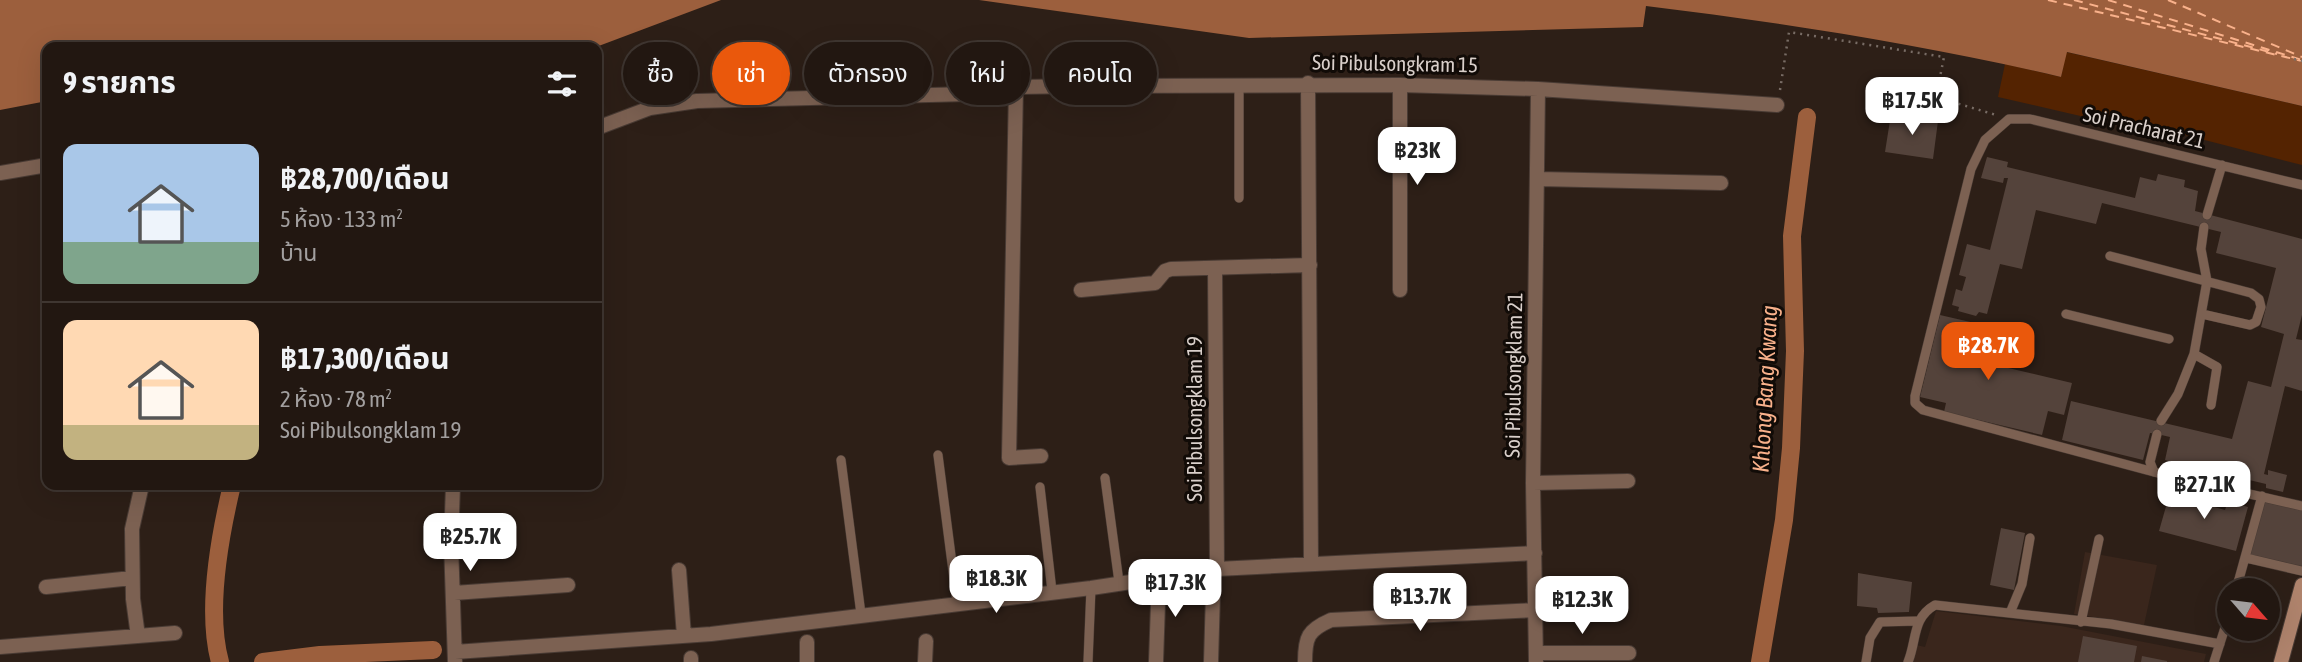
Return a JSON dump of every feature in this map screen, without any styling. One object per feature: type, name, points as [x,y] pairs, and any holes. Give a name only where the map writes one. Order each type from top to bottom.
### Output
[{"type":"main road","points":[[2283,662],[2302,585]]},
{"type":"main road","points":[[2283,662],[2302,602]]},
{"type":"street","name":"Soi Pibulsongkram 15","points":[[1030,88],[1308,83],[1400,85],[1538,89],[1777,105]]},
{"type":"street","points":[[1308,83],[1311,564]]},
{"type":"street","points":[[1400,85],[1400,290]]},
{"type":"street","name":"Soi Pibulsongklam 21","points":[[1536,658],[1533,483],[1539,179],[1538,89]]},
{"type":"street","name":"Soi Pibulsongkram 15","points":[[602,126],[650,108],[697,101],[946,95]]},
{"type":"street","points":[[1016,105],[1009,458],[1041,456]]},
{"type":"street","points":[[0,173],[42,166]]},
{"type":"street","points":[[1539,179],[1721,183]]},
{"type":"street","points":[[1081,290],[1155,283],[1165,271],[1171,269],[1310,265]]},
{"type":"street","name":"Soi Pibulsongklam 19","points":[[1215,268],[1217,569]]},
{"type":"street","points":[[1533,483],[1628,481]]},
{"type":"street","points":[[138,636],[132,578],[133,517],[141,490]]},
{"type":"street","points":[[453,490],[451,543],[455,657],[684,636],[1091,588],[1159,575],[1217,569],[1535,553]]},
{"type":"street","points":[[679,570],[684,636]]},
{"type":"street","points":[[1156,662],[1159,575]]},
{"type":"street","points":[[46,587],[132,578]]},
{"type":"street","points":[[454,593],[568,585]]},
{"type":"street","points":[[1211,662],[1213,593]]},
{"type":"street","points":[[1305,662],[1305,644],[1314,628],[1331,620],[1536,610]]},
{"type":"street","points":[[0,647],[175,633]]},
{"type":"street","points":[[925,662],[926,641]]},
{"type":"street","points":[[807,642],[807,662]]},
{"type":"street","points":[[1536,658],[1629,653]]},
{"type":"lane","points":[[1239,84],[1239,198]]},
{"type":"lane","points":[[2009,119],[1985,140],[1971,169],[1916,384],[1915,403],[1923,410],[2154,472],[2302,506]]},
{"type":"lane","name":"Soi Pracharat 21","points":[[2009,119],[2030,119],[2302,185]]},
{"type":"lane","points":[[2207,215],[2222,164]]},
{"type":"lane","points":[[2161,421],[2178,394],[2195,350],[2207,281],[2201,249],[2204,227]]},
{"type":"lane","points":[[2110,256],[2251,293],[2259,299],[2261,307],[2256,322],[2250,326],[2202,314]]},
{"type":"lane","points":[[2066,314],[2169,339]]},
{"type":"lane","points":[[2183,342],[2217,367],[2211,405]]},
{"type":"lane","points":[[2154,472],[2150,462],[2157,434]]},
{"type":"lane","points":[[938,455],[957,602]]},
{"type":"lane","points":[[841,460],[861,614]]},
{"type":"lane","points":[[1105,478],[1119,582]]},
{"type":"lane","points":[[1040,486],[1052,591]]},
{"type":"lane","points":[[2240,578],[2262,496]]},
{"type":"lane","points":[[2010,612],[2022,584],[2030,538]]},
{"type":"lane","points":[[2081,622],[2099,539]]},
{"type":"lane","points":[[2246,558],[2302,571]]},
{"type":"lane","points":[[1088,662],[1091,588]]},
{"type":"lane","points":[[1908,662],[1917,621],[1935,604],[2110,624],[2220,644]]},
{"type":"lane","points":[[1866,662],[1870,639],[1880,622],[1917,621]]},
{"type":"lane","points":[[2214,662],[2221,641]]},
{"type":"path","points":[[1777,105],[1789,32],[1944,57],[1936,97],[2009,119]]},
{"type":"path","points":[[2294,59],[2302,61]]},
{"type":"shaded area","points":[[0,0],[721,0],[602,45],[602,42],[42,42],[42,102],[0,110]]},
{"type":"shaded area","points":[[979,0],[2302,0],[2302,106],[2067,52],[2061,77],[1855,36],[1646,6],[1643,27],[1249,38]]},
{"type":"shaded area","points":[[2066,52],[2302,106],[2302,165],[2092,111],[2089,118],[1998,97],[2005,64],[2061,77]]},
{"type":"shaded area","points":[[2085,552],[2157,565],[2144,625],[2074,614]]},
{"type":"shaded area","points":[[1936,611],[2061,626],[2206,654],[2204,662],[1910,662],[1916,645],[1925,647]]},
{"type":"building","points":[[1891,114],[1938,121],[1933,159],[1885,152]]},
{"type":"building","points":[[1987,157],[2008,162],[2007,167],[2135,198],[2140,177],[2156,181],[2158,174],[2185,180],[2184,187],[2198,191],[2195,211],[2302,239],[2302,315],[2296,339],[2302,340],[2302,391],[2285,386],[2264,474],[2268,475],[2268,470],[2287,475],[2283,492],[2266,488],[2266,484],[2165,460],[2170,437],[2150,433],[2143,460],[2062,440],[2071,401],[2232,439],[2248,381],[2271,387],[2284,334],[2261,327],[2276,268],[2216,253],[2221,232],[2102,203],[2096,224],[2036,210],[2022,269],[2000,264],[1987,314],[1979,312],[1976,316],[1958,311],[1959,307],[1952,305],[1956,289],[1962,291],[1966,277],[1959,275],[1967,244],[1990,250],[2008,178],[2004,178],[2003,183],[1981,178]]},
{"type":"building","points":[[1940,315],[1992,327],[1984,357],[1958,351],[1957,356],[2072,383],[2064,415],[2048,411],[2042,435],[1944,412],[1946,403],[1920,397]]},
{"type":"building","points":[[2171,489],[2187,493],[2186,499],[2225,510],[2228,501],[2248,507],[2236,551],[2159,531]]},
{"type":"building","points":[[2262,499],[2302,509],[2302,567],[2249,555]]},
{"type":"building","points":[[2001,528],[2025,533],[2014,590],[1990,585]]},
{"type":"building","points":[[1858,573],[1912,582],[1909,612],[1878,613],[1877,608],[1857,606]]},
{"type":"building","points":[[2083,636],[2137,646],[2134,662],[2078,662]]},
{"type":"building","points":[[2142,656],[2167,661],[2167,662],[2141,662]]},
{"type":"waterway","name":"Khlong Bang Kwang","points":[[1760,662],[1784,520],[1791,448],[1795,351],[1792,236],[1807,117]]},
{"type":"waterway","points":[[220,662],[216,642],[214,597],[219,550],[231,490]]},
{"type":"waterway","points":[[263,662],[320,655],[433,650]]},
{"type":"ferry route","points":[[2048,0],[2302,61]]},
{"type":"ferry route","points":[[2074,0],[2277,54]]},
{"type":"ferry route","points":[[2108,0],[2302,60]]},
{"type":"ferry route","points":[[2168,0],[2302,57]]}]
